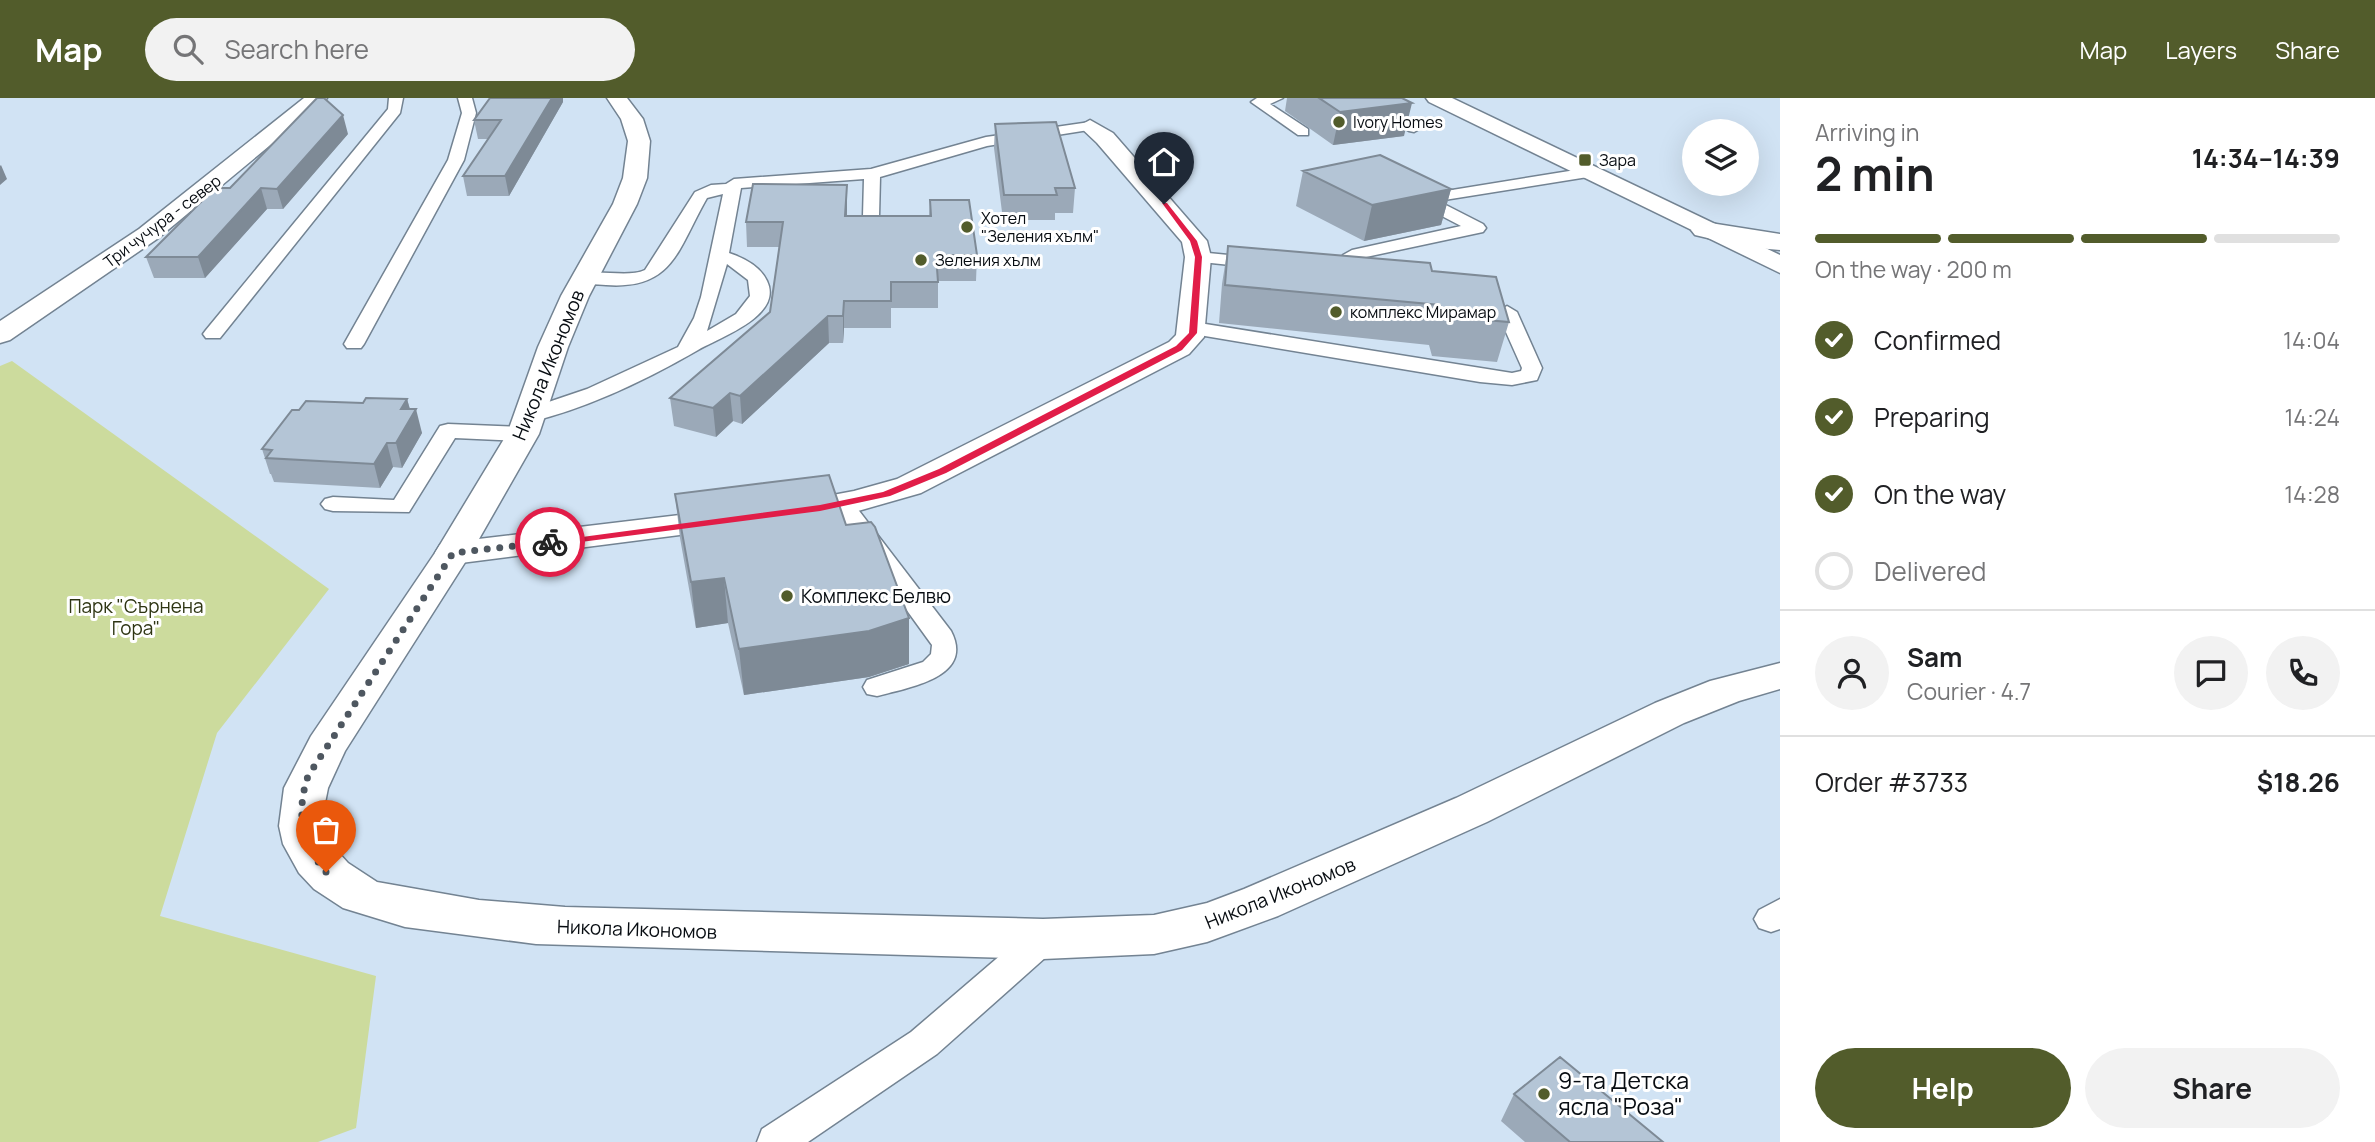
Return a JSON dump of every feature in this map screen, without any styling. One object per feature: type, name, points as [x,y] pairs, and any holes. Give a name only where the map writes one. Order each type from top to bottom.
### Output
[{"type":"street","name":"Три чучура - север","points":[[0,334],[148,234],[317,98]]},
{"type":"street","name":"Никола Икономов","points":[[617,98],[636,130],[638,165],[625,204],[552,346],[527,425],[453,553],[308,776],[302,793],[302,828],[313,857],[326,872],[353,892],[393,906],[477,922],[851,936],[1043,939],[1113,939],[1170,932],[1217,921],[1472,810],[1660,719],[1742,685],[1780,676]]},
{"type":"street","points":[[1436,98],[1780,265]]},
{"type":"street","points":[[453,553],[600,537],[842,504],[886,494],[942,471],[1179,348],[1190,338],[1193,328],[1198,257],[1194,241],[1164,204],[1090,126]]},
{"type":"street","points":[[1704,230],[1746,239],[1780,242]]},
{"type":"lane","points":[[214,334],[395,110],[396,98]]},
{"type":"lane","points":[[354,344],[456,160],[469,113],[465,98]]},
{"type":"lane","points":[[1276,98],[1258,102],[1303,132]]},
{"type":"lane","points":[[1362,98],[1414,128]]},
{"type":"lane","points":[[690,346],[699,333],[706,312],[734,184],[873,174],[986,142],[1090,126]]},
{"type":"lane","points":[[1352,255],[1477,228],[1421,199],[1588,173]]},
{"type":"lane","points":[[871,216],[873,174]]},
{"type":"lane","points":[[585,278],[635,279],[652,274],[701,195],[711,190],[733,189]]},
{"type":"lane","points":[[334,504],[401,507],[448,431],[527,425],[736,323],[750,311],[760,294],[760,281],[752,270],[717,255]]},
{"type":"lane","points":[[1198,257],[1281,264]]},
{"type":"lane","points":[[1193,328],[1480,376],[1512,379],[1530,376],[1532,368],[1507,312]]},
{"type":"lane","points":[[842,504],[938,631],[945,645],[944,657],[933,668],[877,687]]},
{"type":"lane","points":[[776,1142],[924,1043],[1043,939]]},
{"type":"green space","name":"Парк \"Сърнена Гора\"","points":[[12,361],[329,589],[217,733],[160,916],[376,976],[356,1128],[318,1142],[0,1142],[0,366]]},
{"type":"building","points":[[317,98],[324,98],[343,115],[277,189],[261,188],[198,257],[146,257],[215,188],[230,188]]},
{"type":"building","points":[[490,98],[552,98],[505,176],[463,176],[501,120],[474,120]]},
{"type":"building","points":[[1319,98],[1402,98],[1412,103],[1340,112]]},
{"type":"building","points":[[1056,122],[1075,188],[1055,188],[1057,195],[1004,195],[995,124]]},
{"type":"building","points":[[1380,155],[1451,189],[1372,205],[1303,171]]},
{"type":"building","points":[[753,184],[847,185],[845,216],[931,216],[930,200],[969,200],[977,255],[936,255],[938,282],[891,282],[891,301],[844,301],[843,316],[828,316],[740,396],[730,393],[713,408],[670,398],[770,312],[783,222],[746,222]]},
{"type":"building","points":[[1228,246],[1430,263],[1432,271],[1496,277],[1509,322],[1442,316],[1440,305],[1225,285]]},
{"type":"building","points":[[366,398],[407,399],[401,409],[416,409],[396,443],[387,443],[374,464],[266,458],[272,450],[262,449],[292,410],[299,410],[306,401],[363,403]]},
{"type":"building","name":"Комплекс Белвю","points":[[829,475],[846,525],[871,522],[875,527],[909,618],[869,631],[739,649],[724,578],[691,582],[675,494]]},
{"type":"building","points":[[1560,1057],[1663,1142],[1570,1142],[1514,1094]]},
{"type":"way so far","points":[[326,872],[313,857],[302,828],[300,810],[308,776],[453,553],[550,542]]},
{"type":"place","name":"Ivory Homes","points":[[1339,122]]},
{"type":"place","name":"Зара","points":[[1585,160]]},
{"type":"place","name":"Хотел \"Зеления хълм\"","points":[[967,227]]},
{"type":"place","name":"Зеления хълм","points":[[921,260]]},
{"type":"place","name":"комплекс Мирамар","points":[[1336,312]]},
{"type":"place","name":"Комплекс Белвю","points":[[787,596]]},
{"type":"place","name":"9-та Детска ясла \"Роза\"","points":[[1544,1094]]},
{"type":"route","points":[[550,542],[820,508],[886,494],[942,471],[1179,348],[1193,333],[1198,257],[1194,241],[1164,204]]}]
